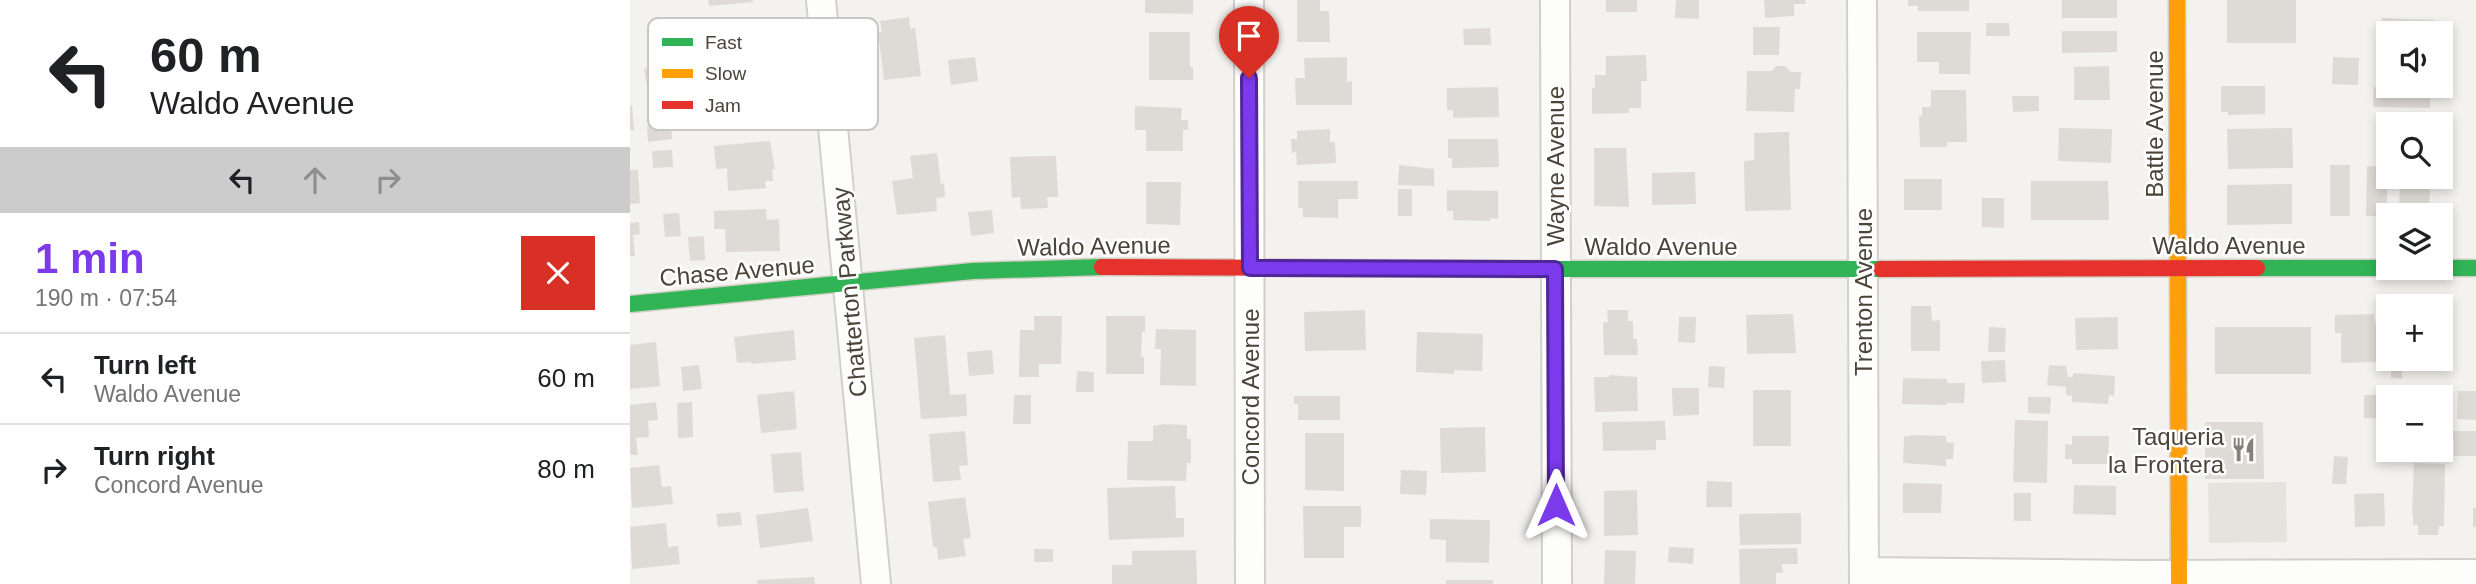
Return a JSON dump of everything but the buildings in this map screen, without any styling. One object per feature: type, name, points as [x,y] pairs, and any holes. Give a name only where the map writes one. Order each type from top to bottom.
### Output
[{"type":"street","name":"Chatterton Parkway","points":[[821,0],[823,18]]},
{"type":"street","name":"Concord Avenue","points":[[1249,0],[1250,584]]},
{"type":"street","name":"Wayne Avenue","points":[[1555,0],[1557,584]]},
{"type":"street","name":"Trenton Avenue","points":[[1862,0],[1864,578]]},
{"type":"street","name":"Battle Avenue","points":[[2176,0],[2179,579]]},
{"type":"street","name":"Chatterton Parkway","points":[[833,130],[876,584]]},
{"type":"street","name":"Waldo Avenue","points":[[848,284],[1025,268],[2476,268]]},
{"type":"street","name":"Chase Avenue","points":[[630,304],[848,284]]},
{"type":"street","points":[[1864,578],[2179,579],[2476,574]]},
{"type":"shaded area","points":[[2286,482],[2287,542],[2209,543],[2208,483]]},
{"type":"traffic: fast","points":[[630,304],[973,271],[1102,267]]},
{"type":"traffic: fast","points":[[2257,268],[2476,268]]},
{"type":"traffic: fast","points":[[1542,269],[1881,269]]},
{"type":"traffic: slow","points":[[2177,0],[2179,584]]},
{"type":"traffic: jam","points":[[1102,267],[1542,269]]},
{"type":"traffic: jam","points":[[1881,269],[2257,268]]},
{"type":"place","name":"Taqueria la Frontera","points":[[2244,450]]},
{"type":"route","points":[[1249,78],[1250,268],[1555,269],[1556,505]]}]
